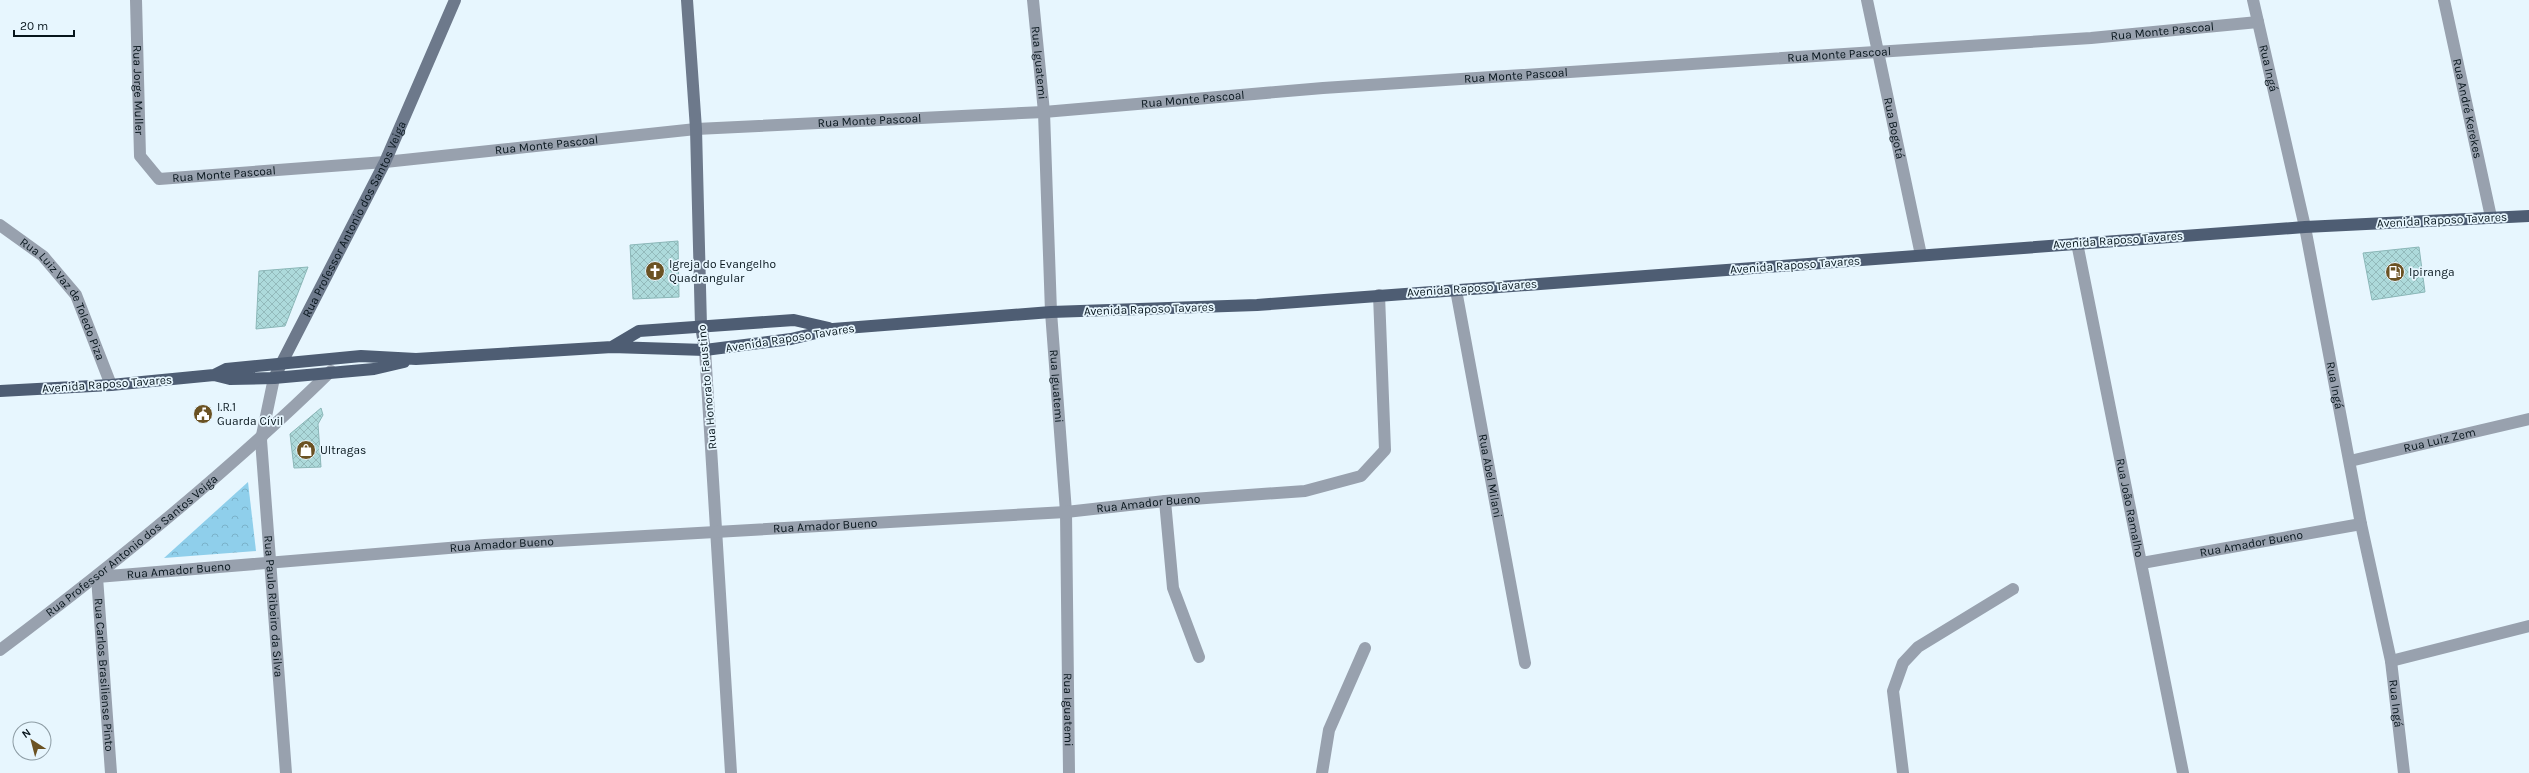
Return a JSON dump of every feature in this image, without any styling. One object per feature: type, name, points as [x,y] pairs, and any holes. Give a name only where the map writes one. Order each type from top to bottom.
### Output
[{"type":"main road","name":"Avenida Raposo Tavares","points":[[214,375],[226,369],[361,356],[416,359],[612,347],[705,350],[791,338],[833,329],[1051,312],[1257,305],[2305,227],[2529,216]]},
{"type":"main road","points":[[612,347],[638,331],[794,320],[833,329]]},
{"type":"main road","name":"Avenida Raposo Tavares","points":[[0,392],[111,385],[214,375],[230,379],[274,378],[331,371],[374,369],[416,359]]},
{"type":"street","name":"Rua Jorge Muller","points":[[136,0],[140,156]]},
{"type":"street","name":"Rua Professor Antonio dos Santos Veiga","points":[[261,440],[274,378],[385,162],[455,0]]},
{"type":"street","name":"Rua Honorato Faustino","points":[[687,0],[696,129],[701,326],[705,350],[731,773]]},
{"type":"street","name":"Rua Iguatemi","points":[[1033,0],[1044,112],[1051,312],[1066,512],[1069,773]]},
{"type":"street","name":"Rua Bogotá","points":[[1867,0],[1921,255]]},
{"type":"street","name":"Rua Ingá","points":[[2253,0],[2305,227],[2361,524],[2391,661],[2404,773]]},
{"type":"street","name":"Rua André Kerekes","points":[[2444,0],[2491,217]]},
{"type":"street","name":"Rua Monte Pascoal","points":[[140,156],[160,179],[385,162],[696,129],[1044,112],[1323,88],[1877,53],[2005,42],[2091,38],[2258,22]]},
{"type":"street","name":"Rua Luiz Vaz de Toledo Piza","points":[[0,225],[43,256],[76,295],[111,385]]},
{"type":"street","name":"Rua João Ramalho","points":[[2077,243],[2183,773]]},
{"type":"street","name":"Rua Abel Milani","points":[[1456,290],[1525,662]]},
{"type":"street","name":"Rua Amador Bueno","points":[[97,577],[270,564],[485,545],[1066,512],[1165,501],[1306,491],[1361,476],[1385,450],[1379,295]]},
{"type":"street","name":"Rua Professor Antonio dos Santos Veiga","points":[[0,650],[97,577],[261,440],[331,371]]},
{"type":"street","name":"Rua Luiz Zem","points":[[2350,461],[2529,419]]},
{"type":"street","name":"Rua Paulo Ribeiro da Silva","points":[[261,440],[286,773]]},
{"type":"street","points":[[1165,501],[1173,588],[1199,657]]},
{"type":"street","name":"Rua Amador Bueno","points":[[2142,563],[2361,524]]},
{"type":"street","name":"Rua Carlos Brasiliense Pinto","points":[[97,577],[111,773]]},
{"type":"street","points":[[1903,773],[1893,691],[1903,663],[1918,647],[2013,590]]},
{"type":"street","points":[[2391,661],[2529,626]]},
{"type":"street","points":[[1322,773],[1330,730],[1365,648]]},
{"type":"green space","points":[[248,482],[256,551],[164,558]]},
{"type":"building","name":"Igreja do Evangelho Quadrangular","points":[[678,241],[679,297],[633,299],[630,245]]},
{"type":"building","name":"Ipiranga","points":[[2419,247],[2425,292],[2372,300],[2363,253]]},
{"type":"building","points":[[308,267],[285,326],[256,329],[259,271]]},
{"type":"building","name":"Ultragas","points":[[321,408],[323,415],[318,424],[321,467],[294,468],[290,434]]},
{"type":"place","name":"Igreja do Evangelho Quadrangular","points":[[655,271]]},
{"type":"place","name":"Ipiranga","points":[[2395,272]]},
{"type":"place","name":"I.R.1 Guarda Cívil","points":[[203,414]]},
{"type":"place","name":"Ultragas","points":[[306,450]]}]
